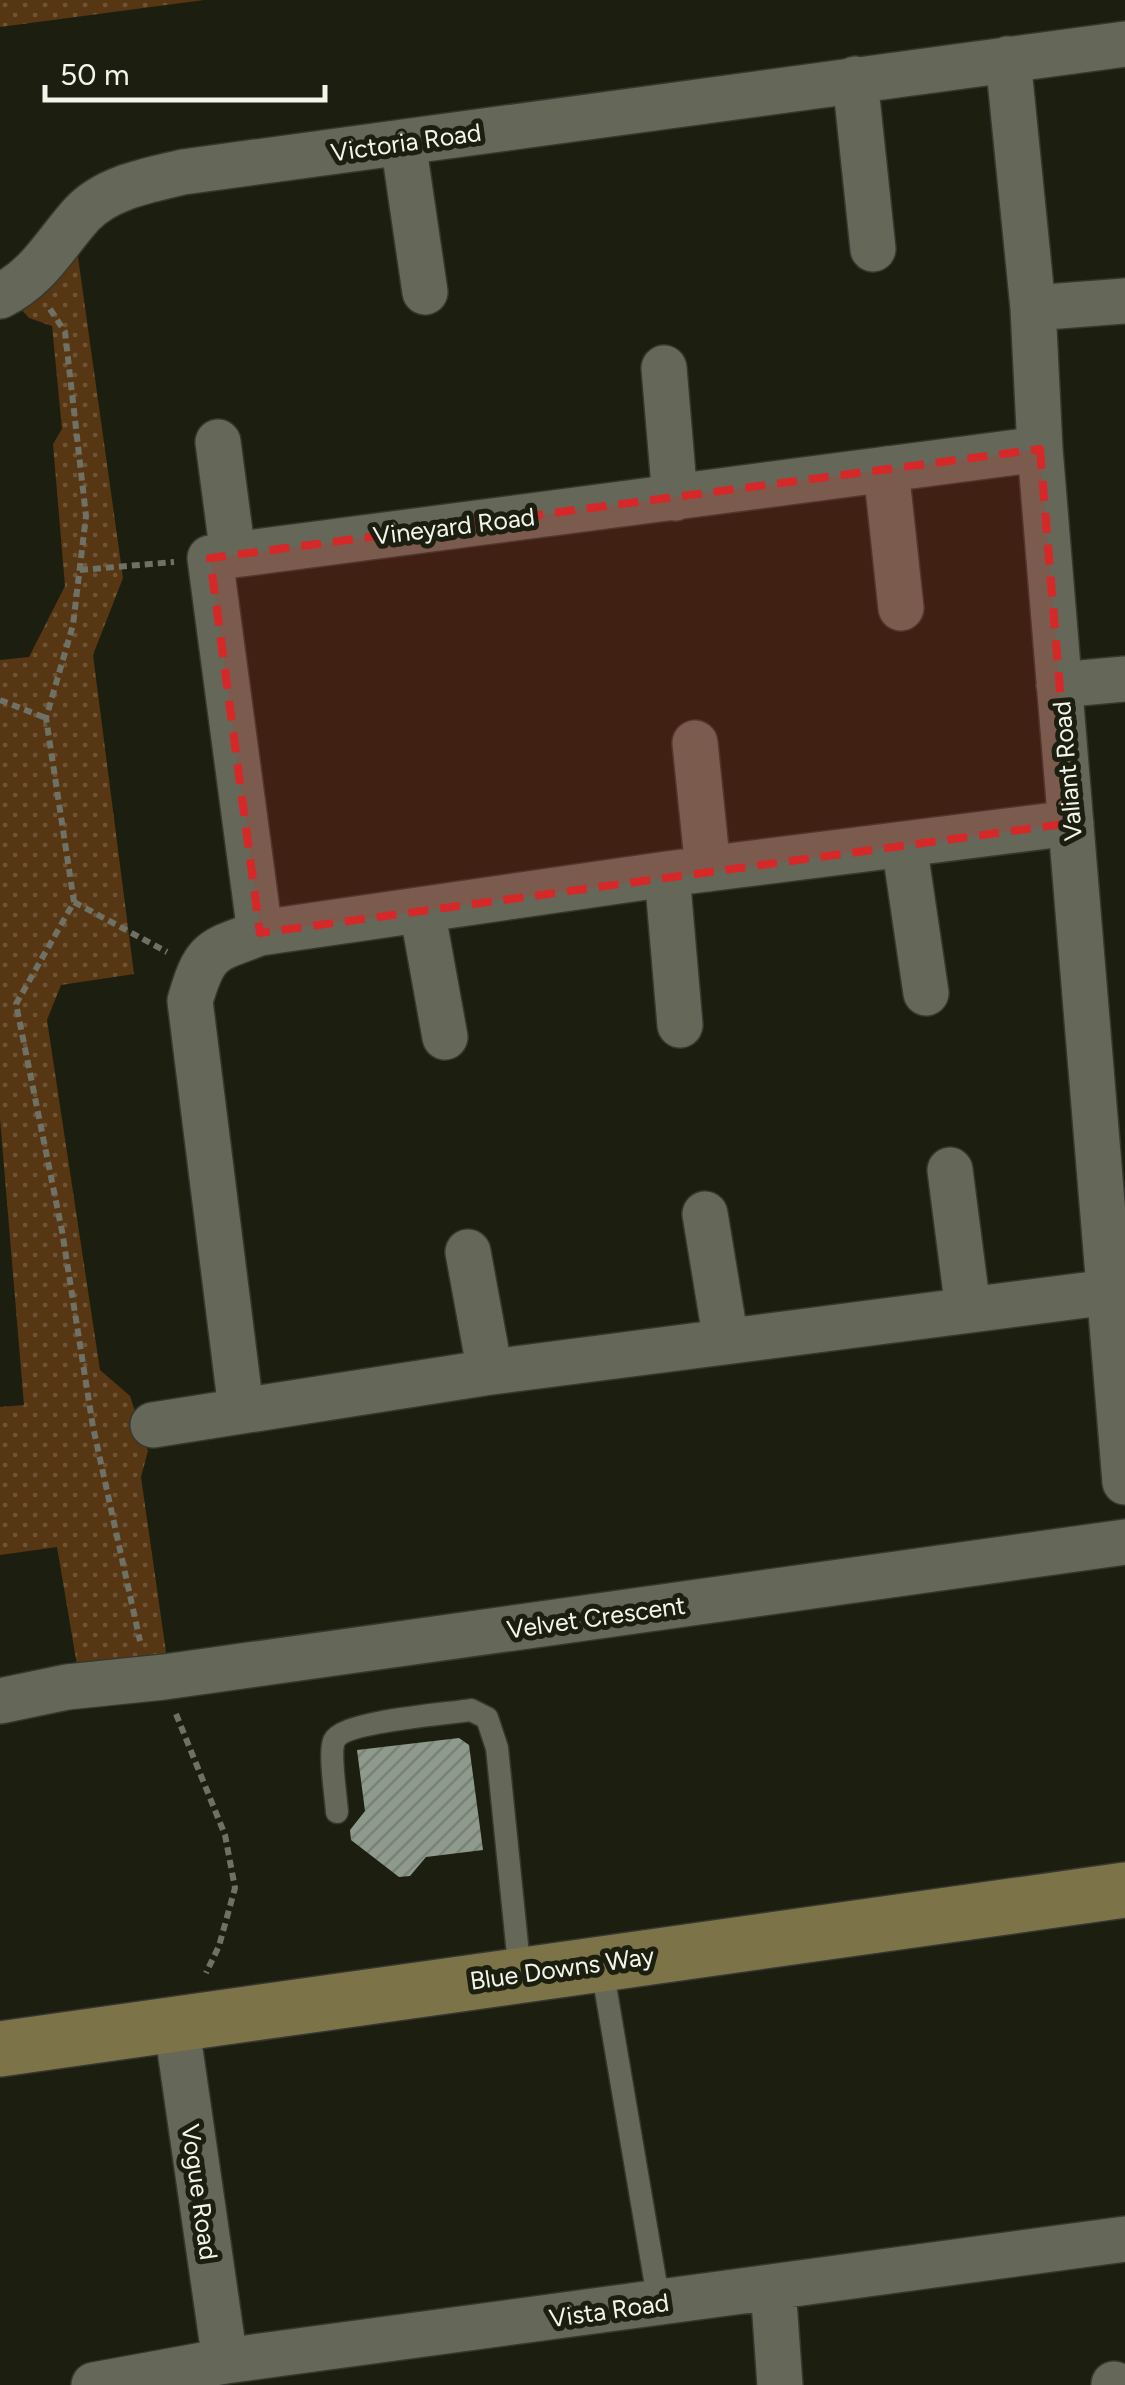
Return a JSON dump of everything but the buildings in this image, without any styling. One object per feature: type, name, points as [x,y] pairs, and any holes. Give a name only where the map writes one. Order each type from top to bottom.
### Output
[{"type":"street","name":"Victoria Road","points":[[11,291],[84,212],[102,198],[183,172],[1125,44]]},
{"type":"street","name":"Valiant Road","points":[[1008,59],[1033,308],[1040,449],[1071,823],[1112,1159],[1109,1292],[1125,1482]]},
{"type":"street","points":[[854,79],[873,249]]},
{"type":"street","points":[[403,142],[425,292]]},
{"type":"street","points":[[1033,308],[1125,301]]},
{"type":"street","points":[[664,368],[676,498]]},
{"type":"street","points":[[218,442],[222,556],[260,932]]},
{"type":"street","name":"Vineyard Road","points":[[222,556],[1040,449]]},
{"type":"street","points":[[886,469],[901,608]]},
{"type":"street","points":[[1060,685],[1125,679]]},
{"type":"street","points":[[680,1025],[695,743]]},
{"type":"street","points":[[241,1409],[190,1001],[200,968],[209,954],[260,932],[1071,823]]},
{"type":"street","points":[[904,844],[926,994]]},
{"type":"street","points":[[422,910],[444,1036]]},
{"type":"street","points":[[950,1170],[968,1309]]},
{"type":"street","points":[[705,1214],[726,1340]]},
{"type":"street","points":[[468,1252],[490,1372]]},
{"type":"street","points":[[153,1425],[490,1372],[1109,1292]]},
{"type":"street","name":"Velvet Crescent","points":[[0,1701],[67,1687],[164,1677],[1125,1542]]},
{"type":"street","name":"Blue Downs Way","points":[[0,2048],[1125,1890]]},
{"type":"street","name":"Vogue Road","points":[[176,2022],[225,2362]]},
{"type":"street","name":"Vista Road","points":[[94,2385],[225,2362],[1125,2239]]},
{"type":"street","points":[[773,2287],[780,2385]]},
{"type":"lane","points":[[338,1812],[333,1745],[339,1736],[362,1726],[471,1710],[487,1718],[498,1748],[520,1974]]},
{"type":"lane","points":[[601,1962],[659,2303]]},
{"type":"path","points":[[11,291],[54,312],[65,332],[86,516],[73,625],[46,718],[74,902],[16,1004],[62,1231],[93,1428],[140,1642],[164,1677],[200,1780],[226,1835],[235,1888],[219,1946],[206,1973]]},
{"type":"path","points":[[80,570],[222,556]]},
{"type":"path","points":[[0,700],[46,718]]},
{"type":"path","points":[[74,902],[200,968]]},
{"type":"highlighted area","points":[[1040,449],[1071,823],[260,933],[210,558]]},
{"type":"shaded area","points":[[0,0],[204,0],[0,27]]},
{"type":"shaded area","points":[[77,250],[123,578],[93,655],[134,974],[61,985],[47,1020],[100,1370],[130,1396],[148,1451],[141,1477],[167,1659],[78,1671],[57,1547],[0,1555],[0,1407],[24,1405],[0,1119],[0,660],[29,657],[65,586],[53,444],[62,429],[52,326],[29,318],[19,307]]}]
